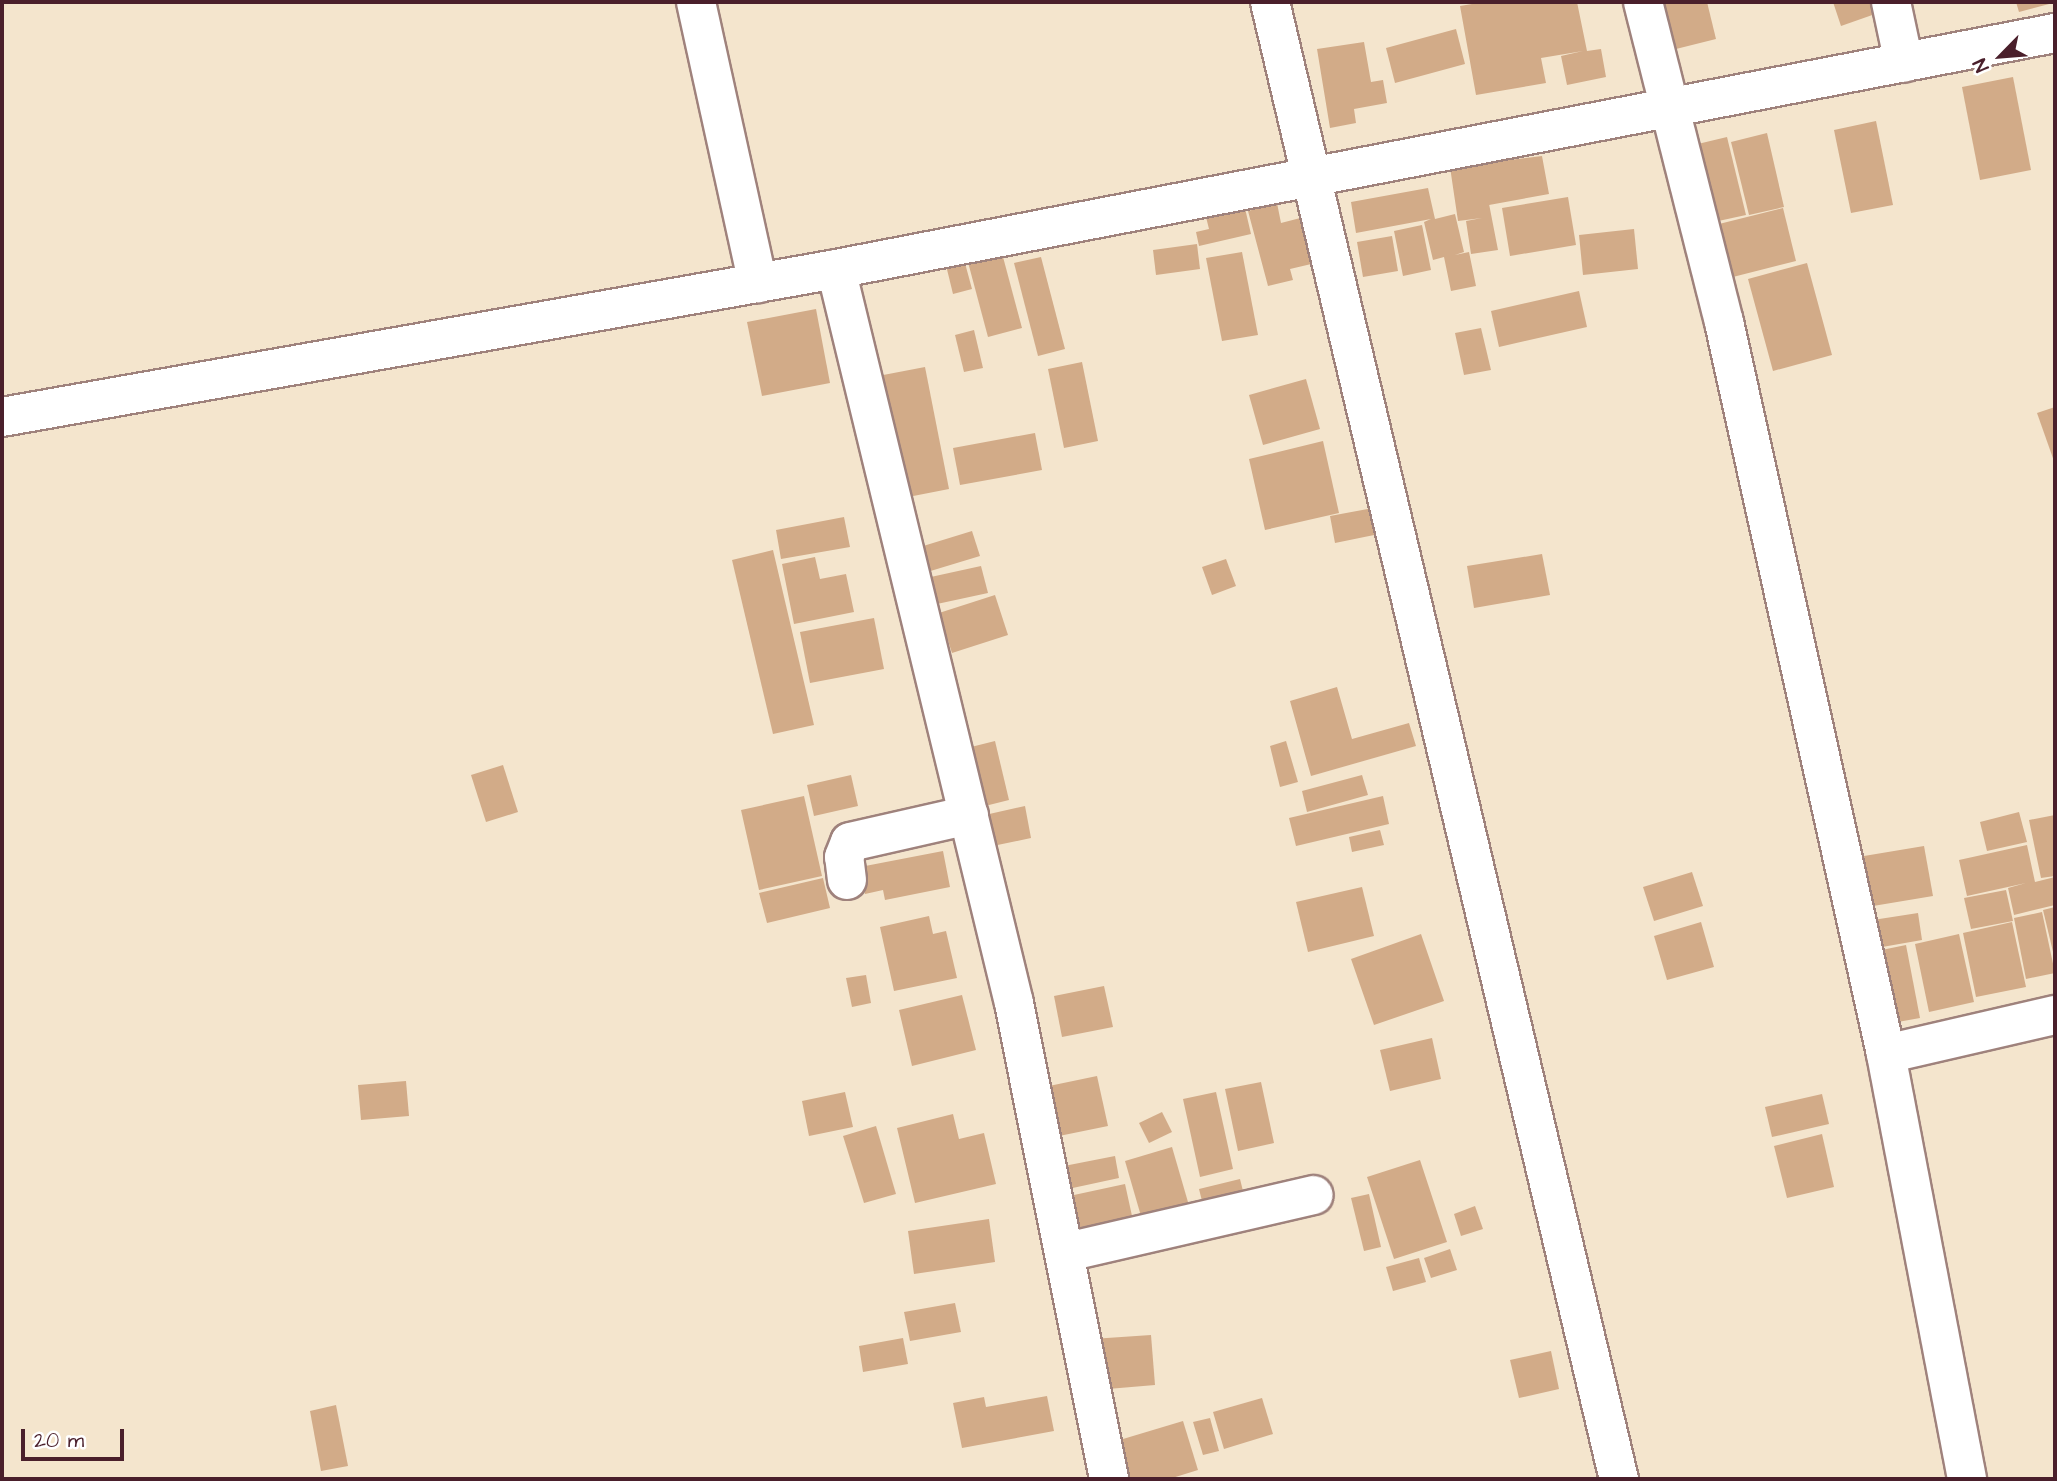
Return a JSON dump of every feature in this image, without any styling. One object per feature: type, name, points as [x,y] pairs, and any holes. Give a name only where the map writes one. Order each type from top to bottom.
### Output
[{"type":"street","points":[[695,2],[758,283]]},
{"type":"street","points":[[1270,2],[1619,1479]]},
{"type":"street","points":[[1643,2],[1668,110],[1724,322],[1886,1054],[1967,1479]]},
{"type":"street","points":[[1891,2],[1904,63]]},
{"type":"street","points":[[2,417],[836,269],[2055,33]]},
{"type":"street","points":[[836,269],[969,815],[1067,1252],[1109,1479]]},
{"type":"street","points":[[847,880],[844,856],[850,842],[969,815]]},
{"type":"street","points":[[1886,1054],[2055,1015]]},
{"type":"street","points":[[1067,1252],[1313,1195]]},
{"type":"building","points":[[1484,2],[1577,2],[1587,51],[1601,49],[1606,77],[1567,85],[1561,56],[1583,51],[1541,58],[1546,83],[1476,95],[1460,6]]},
{"type":"building","points":[[1661,2],[1707,2],[1716,39],[1672,50]]},
{"type":"building","points":[[1833,2],[1875,2],[1878,13],[1841,26]]},
{"type":"building","points":[[2016,2],[2053,2],[2053,3],[2019,12]]},
{"type":"building","points":[[1456,29],[1465,64],[1395,83],[1386,48]]},
{"type":"building","points":[[1364,42],[1371,82],[1383,80],[1387,103],[1354,109],[1356,123],[1330,128],[1317,49]]},
{"type":"building","points":[[2013,77],[2031,170],[1980,180],[1962,87]]},
{"type":"building","points":[[1876,121],[1893,205],[1851,213],[1834,130]]},
{"type":"building","points":[[1767,133],[1784,207],[1749,215],[1731,142]]},
{"type":"building","points":[[1727,137],[1746,215],[1700,225],[1681,148]]},
{"type":"building","points":[[1542,156],[1549,194],[1489,205],[1498,250],[1471,254],[1466,221],[1482,218],[1458,221],[1450,167]]},
{"type":"building","points":[[1428,188],[1435,219],[1455,214],[1464,252],[1455,255],[1469,252],[1476,286],[1451,291],[1444,257],[1433,260],[1424,222],[1431,219],[1356,233],[1351,202]]},
{"type":"building","points":[[1568,197],[1576,245],[1510,256],[1502,208]]},
{"type":"building","points":[[1277,203],[1281,223],[1312,215],[1324,261],[1290,269],[1293,280],[1268,286],[1248,211]]},
{"type":"building","points":[[1244,204],[1251,234],[1199,246],[1196,232],[1209,229],[1205,213]]},
{"type":"building","points":[[1783,208],[1796,261],[1725,279],[1711,226]]},
{"type":"building","points":[[1422,225],[1431,270],[1403,276],[1394,231]]},
{"type":"building","points":[[1634,229],[1638,269],[1583,275],[1579,235]]},
{"type":"building","points":[[1392,236],[1398,271],[1363,277],[1357,242]]},
{"type":"building","points":[[999,242],[1022,328],[988,337],[965,251]]},
{"type":"building","points":[[1197,244],[1200,269],[1156,275],[1153,250]]},
{"type":"building","points":[[962,252],[972,289],[953,294],[944,257]]},
{"type":"building","points":[[1242,252],[1258,335],[1222,341],[1206,258]]},
{"type":"building","points":[[1041,257],[1065,349],[1038,356],[1014,263]]},
{"type":"building","points":[[1807,263],[1832,355],[1773,371],[1748,279]]},
{"type":"building","points":[[1579,291],[1587,327],[1499,347],[1491,311]]},
{"type":"building","points":[[816,309],[830,383],[762,396],[747,322]]},
{"type":"building","points":[[1481,328],[1491,370],[1464,375],[1455,333]]},
{"type":"building","points":[[974,330],[983,368],[964,372],[955,335]]},
{"type":"building","points":[[1082,362],[1098,441],[1064,448],[1048,369]]},
{"type":"building","points":[[925,367],[949,489],[903,498],[878,376]]},
{"type":"building","points":[[1306,379],[1320,429],[1263,445],[1249,395]]},
{"type":"building","points":[[2055,407],[2055,464],[2037,413]]},
{"type":"building","points":[[1035,433],[1042,470],[960,485],[953,448]]},
{"type":"building","points":[[1323,441],[1339,513],[1265,530],[1249,459]]},
{"type":"building","points":[[1373,508],[1379,534],[1335,543],[1330,516]]},
{"type":"building","points":[[844,517],[850,547],[781,559],[776,530]]},
{"type":"building","points":[[972,531],[980,556],[914,576],[907,551]]},
{"type":"building","points":[[773,550],[814,725],[773,734],[732,560]]},
{"type":"building","points":[[1542,554],[1550,595],[1474,608],[1467,566]]},
{"type":"building","points":[[815,557],[820,579],[846,574],[854,612],[794,624],[782,564]]},
{"type":"building","points":[[1226,559],[1236,586],[1212,595],[1202,567]]},
{"type":"building","points":[[981,566],[988,593],[923,607],[917,580]]},
{"type":"building","points":[[995,595],[1008,635],[952,653],[939,613]]},
{"type":"building","points":[[874,618],[884,669],[810,683],[800,632]]},
{"type":"building","points":[[1337,687],[1352,739],[1409,723],[1416,746],[1311,776],[1290,701]]},
{"type":"building","points":[[995,741],[1009,800],[969,810],[955,751]]},
{"type":"building","points":[[1286,741],[1298,782],[1280,787],[1270,746]]},
{"type":"building","points":[[503,765],[518,812],[486,822],[471,775]]},
{"type":"building","points":[[851,775],[858,806],[814,816],[807,785]]},
{"type":"building","points":[[1362,775],[1368,795],[1307,812],[1302,791]]},
{"type":"building","points":[[804,796],[822,876],[759,890],[741,810]]},
{"type":"building","points":[[1383,796],[1389,824],[1296,846],[1289,818]]},
{"type":"building","points":[[1025,806],[1031,838],[983,848],[976,817]]},
{"type":"building","points":[[2019,812],[2027,842],[1987,851],[1980,822]]},
{"type":"building","points":[[2055,815],[2055,876],[2041,878],[2029,820]]},
{"type":"building","points":[[1380,830],[1384,845],[1352,852],[1349,837]]},
{"type":"building","points":[[2027,845],[2035,882],[2055,877],[2055,905],[2014,915],[2008,888],[2026,883],[1967,896],[1959,860]]},
{"type":"building","points":[[1924,846],[1933,896],[1867,907],[1858,857]]},
{"type":"building","points":[[943,851],[950,887],[885,900],[883,890],[865,894],[860,867]]},
{"type":"building","points":[[1692,872],[1703,906],[1654,921],[1643,887]]},
{"type":"building","points":[[823,878],[830,908],[767,923],[759,893]]},
{"type":"building","points":[[1362,887],[1374,936],[1308,952],[1296,902]]},
{"type":"building","points":[[2006,890],[2013,921],[1971,929],[1964,898]]},
{"type":"building","points":[[2055,907],[2055,955],[2054,956],[2043,910]]},
{"type":"building","points":[[2042,912],[2055,973],[2026,979],[2014,918]]},
{"type":"building","points":[[1918,913],[1922,940],[1865,950],[1860,922]]},
{"type":"building","points":[[929,916],[933,934],[946,931],[957,978],[894,991],[880,927]]},
{"type":"building","points":[[1701,922],[1714,967],[1667,980],[1654,936]]},
{"type":"building","points":[[2012,922],[2026,987],[1976,997],[1963,933]]},
{"type":"building","points":[[1421,934],[1444,1001],[1374,1025],[1351,959]]},
{"type":"building","points":[[1959,934],[1974,1002],[1929,1012],[1915,944]]},
{"type":"building","points":[[1906,945],[1920,1018],[1881,1025],[1867,953]]},
{"type":"building","points":[[866,975],[871,1003],[852,1007],[846,978]]},
{"type":"building","points":[[1104,986],[1113,1027],[1062,1037],[1054,996]]},
{"type":"building","points":[[962,995],[976,1050],[912,1066],[899,1010]]},
{"type":"building","points":[[1432,1038],[1441,1079],[1390,1091],[1380,1050]]},
{"type":"building","points":[[1097,1076],[1108,1126],[1059,1136],[1049,1086]]},
{"type":"building","points":[[406,1081],[409,1116],[361,1120],[358,1085]]},
{"type":"building","points":[[1261,1082],[1274,1143],[1238,1151],[1225,1089]]},
{"type":"building","points":[[845,1092],[853,1127],[809,1136],[802,1101]]},
{"type":"building","points":[[1216,1092],[1233,1169],[1200,1177],[1183,1099]]},
{"type":"building","points":[[1822,1094],[1829,1124],[1772,1137],[1765,1107]]},
{"type":"building","points":[[1162,1112],[1172,1132],[1149,1143],[1139,1123]]},
{"type":"building","points":[[953,1114],[959,1139],[984,1133],[996,1184],[915,1203],[897,1128]]},
{"type":"building","points":[[876,1126],[896,1194],[864,1203],[843,1136]]},
{"type":"building","points":[[1822,1134],[1834,1187],[1787,1198],[1774,1146]]},
{"type":"building","points":[[1172,1147],[1190,1209],[1143,1223],[1125,1161]]},
{"type":"building","points":[[1115,1156],[1119,1178],[1068,1189],[1064,1166]]},
{"type":"building","points":[[1420,1160],[1447,1242],[1394,1259],[1367,1177]]},
{"type":"building","points":[[1240,1179],[1246,1203],[1205,1213],[1199,1189]]},
{"type":"building","points":[[1125,1184],[1134,1225],[1069,1239],[1060,1198]]},
{"type":"building","points":[[1369,1194],[1381,1247],[1364,1251],[1351,1198]]},
{"type":"building","points":[[1475,1206],[1483,1229],[1461,1236],[1454,1214]]},
{"type":"building","points":[[989,1219],[995,1262],[914,1274],[908,1231]]},
{"type":"building","points":[[1450,1249],[1457,1270],[1431,1278],[1424,1258]]},
{"type":"building","points":[[1419,1258],[1426,1282],[1393,1291],[1386,1267]]},
{"type":"building","points":[[955,1303],[961,1332],[910,1341],[904,1312]]},
{"type":"building","points":[[1151,1335],[1155,1385],[1096,1390],[1092,1339]]},
{"type":"building","points":[[903,1338],[908,1364],[863,1372],[859,1346]]},
{"type":"building","points":[[1551,1351],[1559,1389],[1519,1398],[1510,1360]]},
{"type":"building","points":[[1047,1396],[1054,1431],[962,1448],[953,1403],[984,1397],[986,1407]]},
{"type":"building","points":[[1262,1398],[1273,1434],[1224,1449],[1213,1412]]},
{"type":"building","points":[[336,1405],[348,1466],[321,1471],[310,1411]]},
{"type":"building","points":[[1210,1418],[1219,1451],[1203,1455],[1193,1422]]},
{"type":"building","points":[[1183,1421],[1198,1470],[1169,1479],[1125,1479],[1113,1442]]}]
